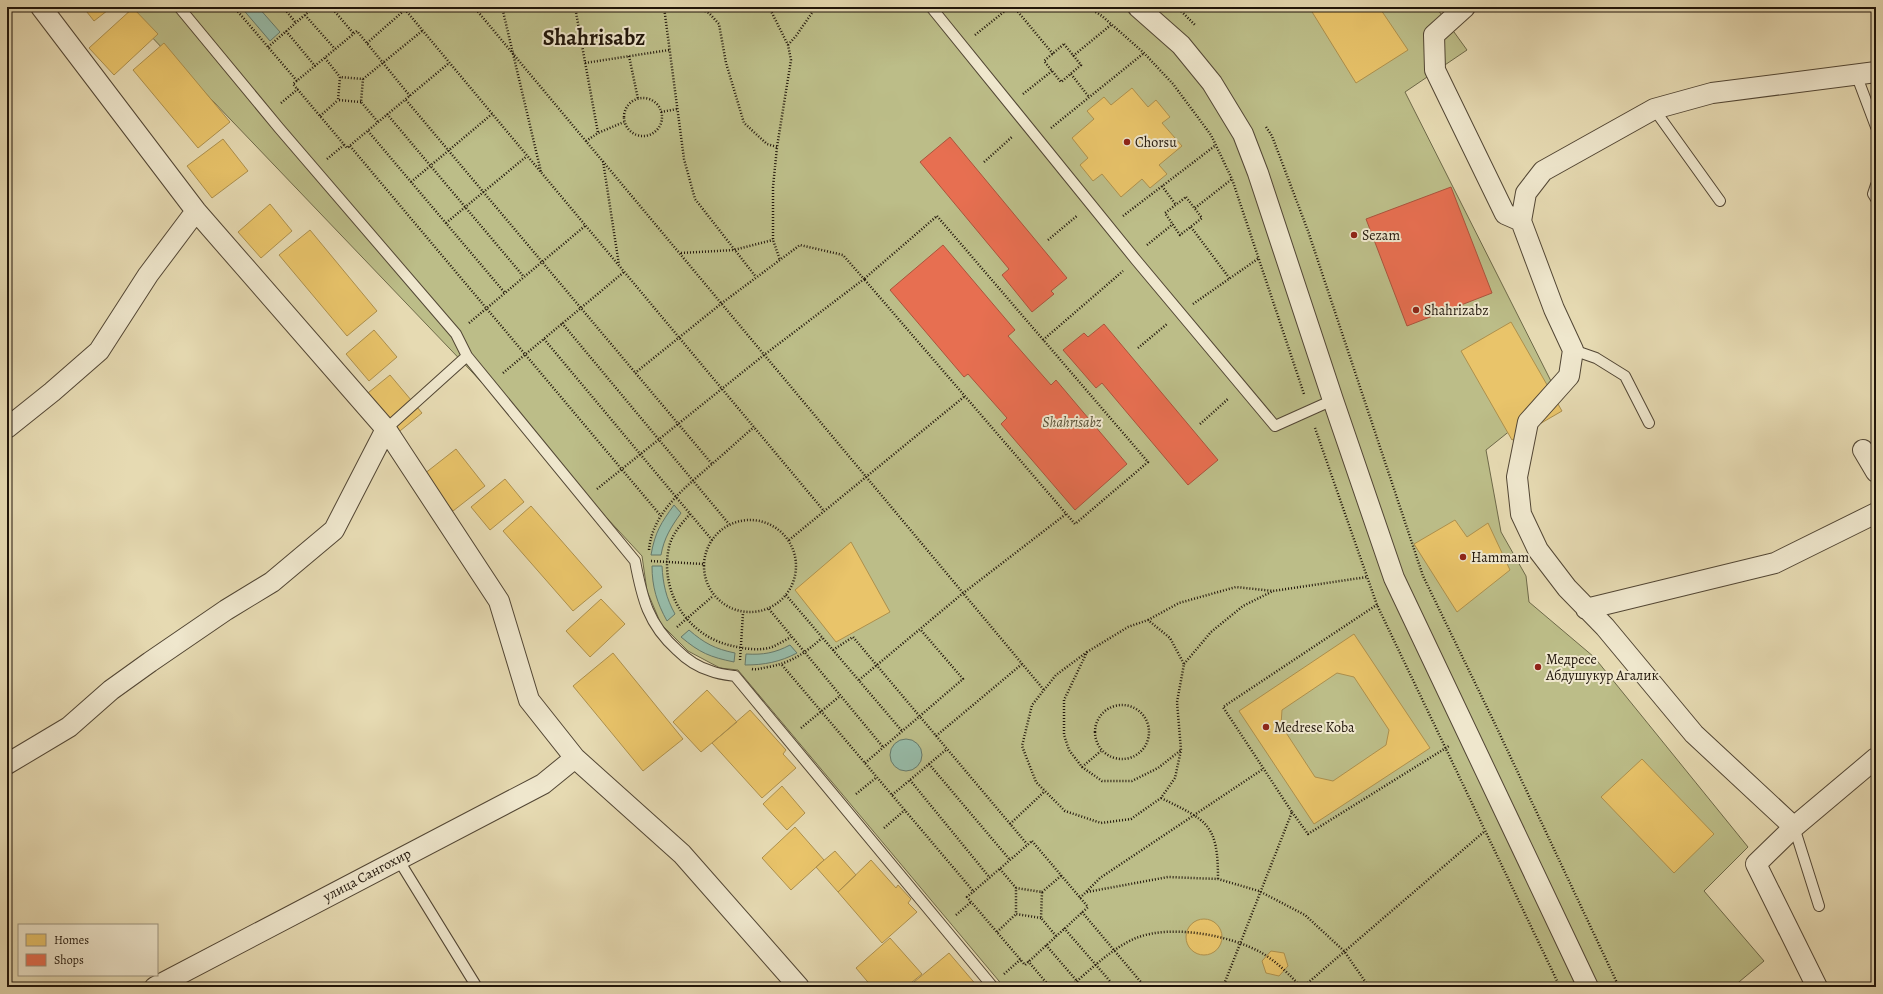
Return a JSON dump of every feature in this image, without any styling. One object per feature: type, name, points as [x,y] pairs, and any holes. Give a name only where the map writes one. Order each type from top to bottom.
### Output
[{"type":"street","points":[[40,7],[196,211],[386,428],[499,601],[529,700],[575,758],[682,854],[799,987]]},
{"type":"street","points":[[1138,7],[1185,51],[1212,83],[1243,134],[1258,173],[1333,400],[1400,589],[1588,987]]},
{"type":"street","points":[[1465,7],[1434,35],[1435,70],[1505,214],[1521,221]]},
{"type":"street","points":[[1794,827],[1694,734],[1605,627],[1567,588],[1538,550],[1521,514],[1517,477],[1528,422],[1569,376],[1573,350],[1554,309],[1521,221],[1526,193],[1543,171],[1654,109],[1712,93],[1876,72]]},
{"type":"street","points":[[7,428],[52,392],[99,351],[148,275],[196,211]]},
{"type":"street","points":[[7,764],[69,727],[111,690],[150,662],[226,610],[272,582],[334,530],[386,428]]},
{"type":"street","points":[[1863,450],[1876,472]]},
{"type":"street","points":[[1586,609],[1775,563],[1876,513]]},
{"type":"street","name":"улица Сангохир","points":[[155,987],[543,784],[575,758]]},
{"type":"street","points":[[1817,987],[1756,864],[1794,827],[1876,758]]},
{"type":"lane","points":[[179,7],[278,128],[456,334],[467,356],[636,561],[641,591],[650,616],[664,638],[689,662],[711,672],[737,672],[787,740],[992,986]]},
{"type":"lane","points":[[931,7],[1090,204],[1275,426],[1333,400]]},
{"type":"lane","points":[[1856,74],[1876,127]]},
{"type":"lane","points":[[1654,109],[1720,201]]},
{"type":"lane","points":[[1876,185],[1873,194],[1876,199]]},
{"type":"lane","points":[[1573,350],[1596,358],[1625,376],[1649,423]]},
{"type":"lane","points":[[386,428],[467,356]]},
{"type":"lane","points":[[1794,827],[1819,906]]},
{"type":"lane","points":[[398,859],[475,984],[472,987]]},
{"type":"path","points":[[234,7],[297,81]]},
{"type":"path","points":[[283,7],[296,23]]},
{"type":"path","points":[[268,47],[314,7]]},
{"type":"path","points":[[331,7],[354,34]]},
{"type":"path","points":[[367,43],[404,8],[408,7]]},
{"type":"path","points":[[474,7],[722,303],[865,478],[1044,690]]},
{"type":"path","points":[[502,7],[542,174]]},
{"type":"path","points":[[575,7],[598,133]]},
{"type":"path","points":[[664,7],[684,159],[695,199],[756,277]]},
{"type":"path","points":[[697,7],[709,13],[719,24],[726,63],[744,123],[766,144],[777,147]]},
{"type":"path","points":[[769,7],[788,45],[791,60],[777,147],[773,187],[773,240],[780,260]]},
{"type":"path","points":[[788,45],[816,7]]},
{"type":"path","points":[[962,45],[1010,7]]},
{"type":"path","points":[[1014,7],[1053,54]]},
{"type":"path","points":[[1177,7],[1198,28]]},
{"type":"path","points":[[404,8],[824,511]]},
{"type":"path","points":[[305,15],[335,49]]},
{"type":"path","points":[[1073,56],[1112,24]]},
{"type":"path","points":[[340,77],[363,79],[422,30]]},
{"type":"path","points":[[286,31],[315,66]]},
{"type":"path","points":[[410,96],[357,31],[293,84],[347,148],[406,100],[449,63]]},
{"type":"path","points":[[1064,44],[1081,65],[1061,82],[1044,61],[1053,54],[1064,44]]},
{"type":"path","points":[[585,63],[669,50]]},
{"type":"path","points":[[1038,138],[1144,53]]},
{"type":"path","points":[[629,56],[638,99]]},
{"type":"path","points":[[320,116],[338,100],[340,77],[325,58]]},
{"type":"path","points":[[1010,104],[1052,71]]},
{"type":"path","points":[[1071,74],[1089,97]]},
{"type":"path","points":[[361,102],[363,79]]},
{"type":"path","points":[[638,99],[652,100],[661,112],[661,122],[656,131],[647,136],[637,136],[629,130],[624,122],[624,112],[629,103],[638,99]]},
{"type":"path","points":[[338,100],[361,102],[378,122]]},
{"type":"path","points":[[406,100],[712,464]]},
{"type":"path","points":[[661,112],[677,110]]},
{"type":"path","points":[[388,114],[524,277]]},
{"type":"path","points":[[411,182],[492,114]]},
{"type":"path","points":[[586,141],[598,133],[624,122]]},
{"type":"path","points":[[1263,122],[1272,136],[1308,231],[1422,576],[1495,724],[1619,987]]},
{"type":"path","points":[[984,162],[1027,125]]},
{"type":"path","points":[[368,131],[505,293]]},
{"type":"path","points":[[1109,227],[1216,145]]},
{"type":"path","points":[[350,146],[661,516]]},
{"type":"path","points":[[446,223],[527,156]]},
{"type":"path","points":[[602,161],[619,266]]},
{"type":"path","points":[[1195,208],[1232,179]]},
{"type":"path","points":[[1162,186],[1176,205]]},
{"type":"path","points":[[1186,197],[1195,208],[1202,218],[1180,234],[1165,213],[1186,197]]},
{"type":"path","points":[[1048,240],[1090,204]]},
{"type":"path","points":[[585,500],[621,469],[764,355],[864,279],[937,216],[1148,462],[1075,524],[1067,514],[864,279],[843,255],[800,245],[722,303],[635,373]]},
{"type":"path","points":[[1043,340],[1173,224]]},
{"type":"path","points":[[456,334],[585,226]]},
{"type":"path","points":[[1191,227],[1230,278]]},
{"type":"path","points":[[680,254],[734,250],[773,240]]},
{"type":"path","points":[[1138,348],[1180,313],[1259,258]]},
{"type":"path","points":[[490,384],[624,272]]},
{"type":"path","points":[[562,323],[729,524]]},
{"type":"path","points":[[544,339],[712,540]]},
{"type":"path","points":[[1200,424],[1242,386]]},
{"type":"path","points":[[789,540],[965,396]]},
{"type":"path","points":[[648,561],[650,540],[661,516],[676,497],[693,480],[754,427]]},
{"type":"path","points":[[690,514],[677,529],[669,546],[667,562],[670,587],[676,606],[686,619],[701,634],[720,644],[741,648],[772,647],[791,637]]},
{"type":"path","points":[[859,680],[962,594],[1067,514]]},
{"type":"path","points":[[746,519],[762,521],[777,528],[789,540],[795,554],[797,568],[793,583],[786,595],[778,603],[768,609],[756,612],[743,612],[727,607],[713,596],[705,580],[703,564],[707,547],[712,540],[716,534],[729,524],[746,519]]},
{"type":"path","points":[[636,561],[703,564]]},
{"type":"path","points":[[1422,576],[1223,706],[1262,769],[1308,834],[1444,748],[1495,724]]},
{"type":"path","points":[[1273,591],[1243,606],[1211,632],[1184,664],[1177,702],[1180,750],[1175,778],[1160,798],[1131,819],[1101,823],[1065,811],[1036,782],[1022,746],[1032,705],[1056,675],[1087,652],[1128,627],[1148,620],[1179,603],[1236,587],[1273,591],[1367,577]]},
{"type":"path","points":[[786,595],[902,731]]},
{"type":"path","points":[[664,638],[713,596]]},
{"type":"path","points":[[768,609],[883,747]]},
{"type":"path","points":[[743,612],[741,648],[737,672],[782,665],[805,653],[822,638]]},
{"type":"path","points":[[1148,620],[1170,638],[1184,664]]},
{"type":"path","points":[[865,763],[963,679],[920,629]]},
{"type":"path","points":[[833,650],[853,637],[1027,844]]},
{"type":"path","points":[[1087,652],[1064,700],[1064,735],[1069,750],[1082,767],[1102,781],[1132,781],[1158,768],[1180,750]]},
{"type":"path","points":[[936,736],[1022,664]]},
{"type":"path","points":[[782,665],[974,892]]},
{"type":"path","points":[[787,740],[840,696]]},
{"type":"path","points":[[1127,704],[1142,712],[1150,727],[1147,745],[1134,757],[1117,760],[1102,751],[1094,736],[1097,718],[1110,706],[1127,704]]},
{"type":"path","points":[[892,795],[947,749]]},
{"type":"path","points":[[1082,767],[1102,751]]},
{"type":"path","points":[[929,764],[1010,860]]},
{"type":"path","points":[[1080,898],[1100,878],[1196,815],[1262,769]]},
{"type":"path","points":[[842,806],[877,777]]},
{"type":"path","points":[[910,780],[990,878]]},
{"type":"path","points":[[1010,824],[1044,791]]},
{"type":"path","points":[[1160,798],[1196,815],[1213,835],[1218,854],[1218,879]]},
{"type":"path","points":[[870,840],[905,810]]},
{"type":"path","points":[[1223,987],[1259,891],[1292,812]]},
{"type":"path","points":[[1070,987],[1114,951],[1136,938],[1169,932],[1199,932],[1240,944],[1263,953],[1288,972],[1302,987],[1485,831]]},
{"type":"path","points":[[1032,840],[1088,907],[1025,964],[967,897],[1010,860],[1032,840]]},
{"type":"path","points":[[1000,870],[1016,888],[1042,892]]},
{"type":"path","points":[[1041,918],[1042,892],[1062,875]]},
{"type":"path","points":[[1087,892],[1168,877],[1218,879],[1259,891],[1305,915],[1344,951],[1368,987]]},
{"type":"path","points":[[996,932],[1016,914],[1016,888]]},
{"type":"path","points":[[1082,912],[1145,987]]},
{"type":"path","points":[[1016,914],[1041,918],[1056,936]]},
{"type":"path","points":[[1064,928],[1115,987]]},
{"type":"path","points":[[1046,945],[1082,987]]},
{"type":"path","points":[[992,986],[1021,960]]},
{"type":"path","points":[[1028,961],[1050,987]]},
{"type":"green space","name":"Shahrisabz","points":[[123,7],[1436,7],[1467,50],[1405,92],[1557,393],[1486,450],[1501,532],[1526,576],[1529,602],[1594,657],[1748,847],[1704,891],[1764,961],[1733,987],[1004,987],[738,670],[720,668],[688,651],[661,624],[647,591],[642,556],[472,372]]},
{"type":"shaded area","points":[[241,7],[258,7],[280,32],[270,41]]},
{"type":"shaded area","points":[[674,505],[681,513],[668,533],[661,555],[651,555],[654,540],[659,528]]},
{"type":"shaded area","points":[[652,566],[662,566],[666,591],[669,602],[675,614],[667,621],[660,608],[656,595]]},
{"type":"shaded area","points":[[689,630],[710,645],[721,650],[735,653],[734,662],[712,656],[694,647],[681,637]]},
{"type":"shaded area","points":[[790,645],[797,653],[784,659],[772,662],[745,665],[746,654],[769,653]]},
{"type":"shaded area","points":[[906,739],[915,742],[919,746],[922,755],[919,764],[915,768],[906,771],[897,768],[893,764],[890,755],[893,746],[897,742]]},
{"type":"building: Homes","points":[[83,7],[112,7],[94,21]]},
{"type":"building: Homes","points":[[1309,7],[1379,7],[1408,50],[1356,83]]},
{"type":"building: Homes","points":[[133,8],[158,34],[114,75],[89,48]]},
{"type":"building: Homes","points":[[164,43],[230,122],[198,148],[133,70]]},
{"type":"building: Homes","name":"Chorsu","points":[[1132,88],[1148,107],[1156,100],[1170,117],[1162,123],[1182,146],[1159,165],[1167,174],[1150,188],[1142,179],[1121,197],[1102,174],[1093,181],[1080,165],[1088,158],[1072,138],[1094,119],[1087,111],[1104,97],[1111,105]]},
{"type":"building: Homes","points":[[223,139],[248,171],[212,198],[187,166]]},
{"type":"building: Homes","points":[[270,204],[292,231],[261,258],[238,232]]},
{"type":"building: Homes","points":[[310,230],[377,311],[347,336],[279,255]]},
{"type":"building: Homes","points":[[1511,322],[1562,411],[1512,440],[1461,351]]},
{"type":"building: Homes","points":[[374,330],[397,357],[369,381],[346,354]]},
{"type":"building: Homes","points":[[390,375],[422,413],[395,435],[363,397]]},
{"type":"building: Homes","points":[[456,449],[485,486],[453,511],[424,474]]},
{"type":"building: Homes","points":[[505,479],[524,502],[490,530],[471,507]]},
{"type":"building: Homes","points":[[531,506],[602,587],[573,611],[503,531]]},
{"type":"building: Homes","name":"Hammam","points":[[1455,520],[1467,537],[1488,523],[1510,570],[1457,612],[1414,544]]},
{"type":"building: Homes","points":[[851,542],[890,612],[836,642],[795,590]]},
{"type":"building: Homes","points":[[601,599],[625,624],[590,657],[566,631]]},
{"type":"building: Homes","name":"Medrese Koba","points":[[1354,634],[1430,748],[1314,824],[1239,711]],"holes":[[[1337,673],[1354,677],[1389,730],[1386,745],[1333,781],[1315,777],[1281,725],[1282,710]]]},
{"type":"building: Homes","points":[[613,653],[683,739],[643,771],[573,686]]},
{"type":"building: Homes","points":[[707,690],[737,722],[701,752],[673,722]]},
{"type":"building: Homes","points":[[750,710],[786,750],[783,754],[796,768],[762,798],[712,743]]},
{"type":"building: Homes","points":[[1642,759],[1714,834],[1674,873],[1601,797]]},
{"type":"building: Homes","points":[[782,786],[805,813],[787,830],[763,804]]},
{"type":"building: Homes","points":[[795,827],[824,860],[791,890],[762,858]]},
{"type":"building: Homes","points":[[835,851],[856,875],[838,892],[816,867]]},
{"type":"building: Homes","points":[[871,860],[896,888],[898,885],[911,899],[908,903],[917,912],[882,943],[838,892]]},
{"type":"building: Homes","points":[[1204,919],[1214,922],[1219,927],[1222,937],[1219,947],[1214,952],[1204,955],[1194,952],[1189,947],[1186,937],[1189,927],[1194,922]]},
{"type":"building: Homes","points":[[890,938],[922,974],[906,987],[872,987],[856,968]]},
{"type":"building: Homes","points":[[1271,951],[1284,953],[1288,966],[1279,976],[1266,973],[1262,961]]},
{"type":"building: Homes","points":[[949,953],[978,987],[918,987],[914,982]]},
{"type":"building: Shops","points":[[950,137],[1067,278],[1051,291],[1054,294],[1032,312],[1002,275],[1009,269],[920,162]]},
{"type":"building: Shops","points":[[1451,187],[1492,293],[1407,326],[1366,219]]},
{"type":"building: Shops","points":[[943,245],[1015,330],[1008,336],[1051,385],[1056,380],[1127,464],[1075,510],[1001,424],[1007,418],[968,374],[964,377],[890,290]]},
{"type":"building: Shops","points":[[1104,324],[1218,460],[1188,485],[1102,383],[1096,388],[1063,350],[1084,333],[1088,337]]},
{"type":"place","name":"Chorsu","points":[[1127,142]]},
{"type":"place","name":"Sezam","points":[[1354,235]]},
{"type":"place","name":"Shahrizabz","points":[[1416,310]]},
{"type":"place","name":"Hammam","points":[[1463,557]]},
{"type":"place","name":"Медресе Абдушукур Агалик","points":[[1538,667]]},
{"type":"place","name":"Medrese Koba","points":[[1266,727]]},
{"type":"district","name":"Shahrisabz","points":[[594,38]]}]
